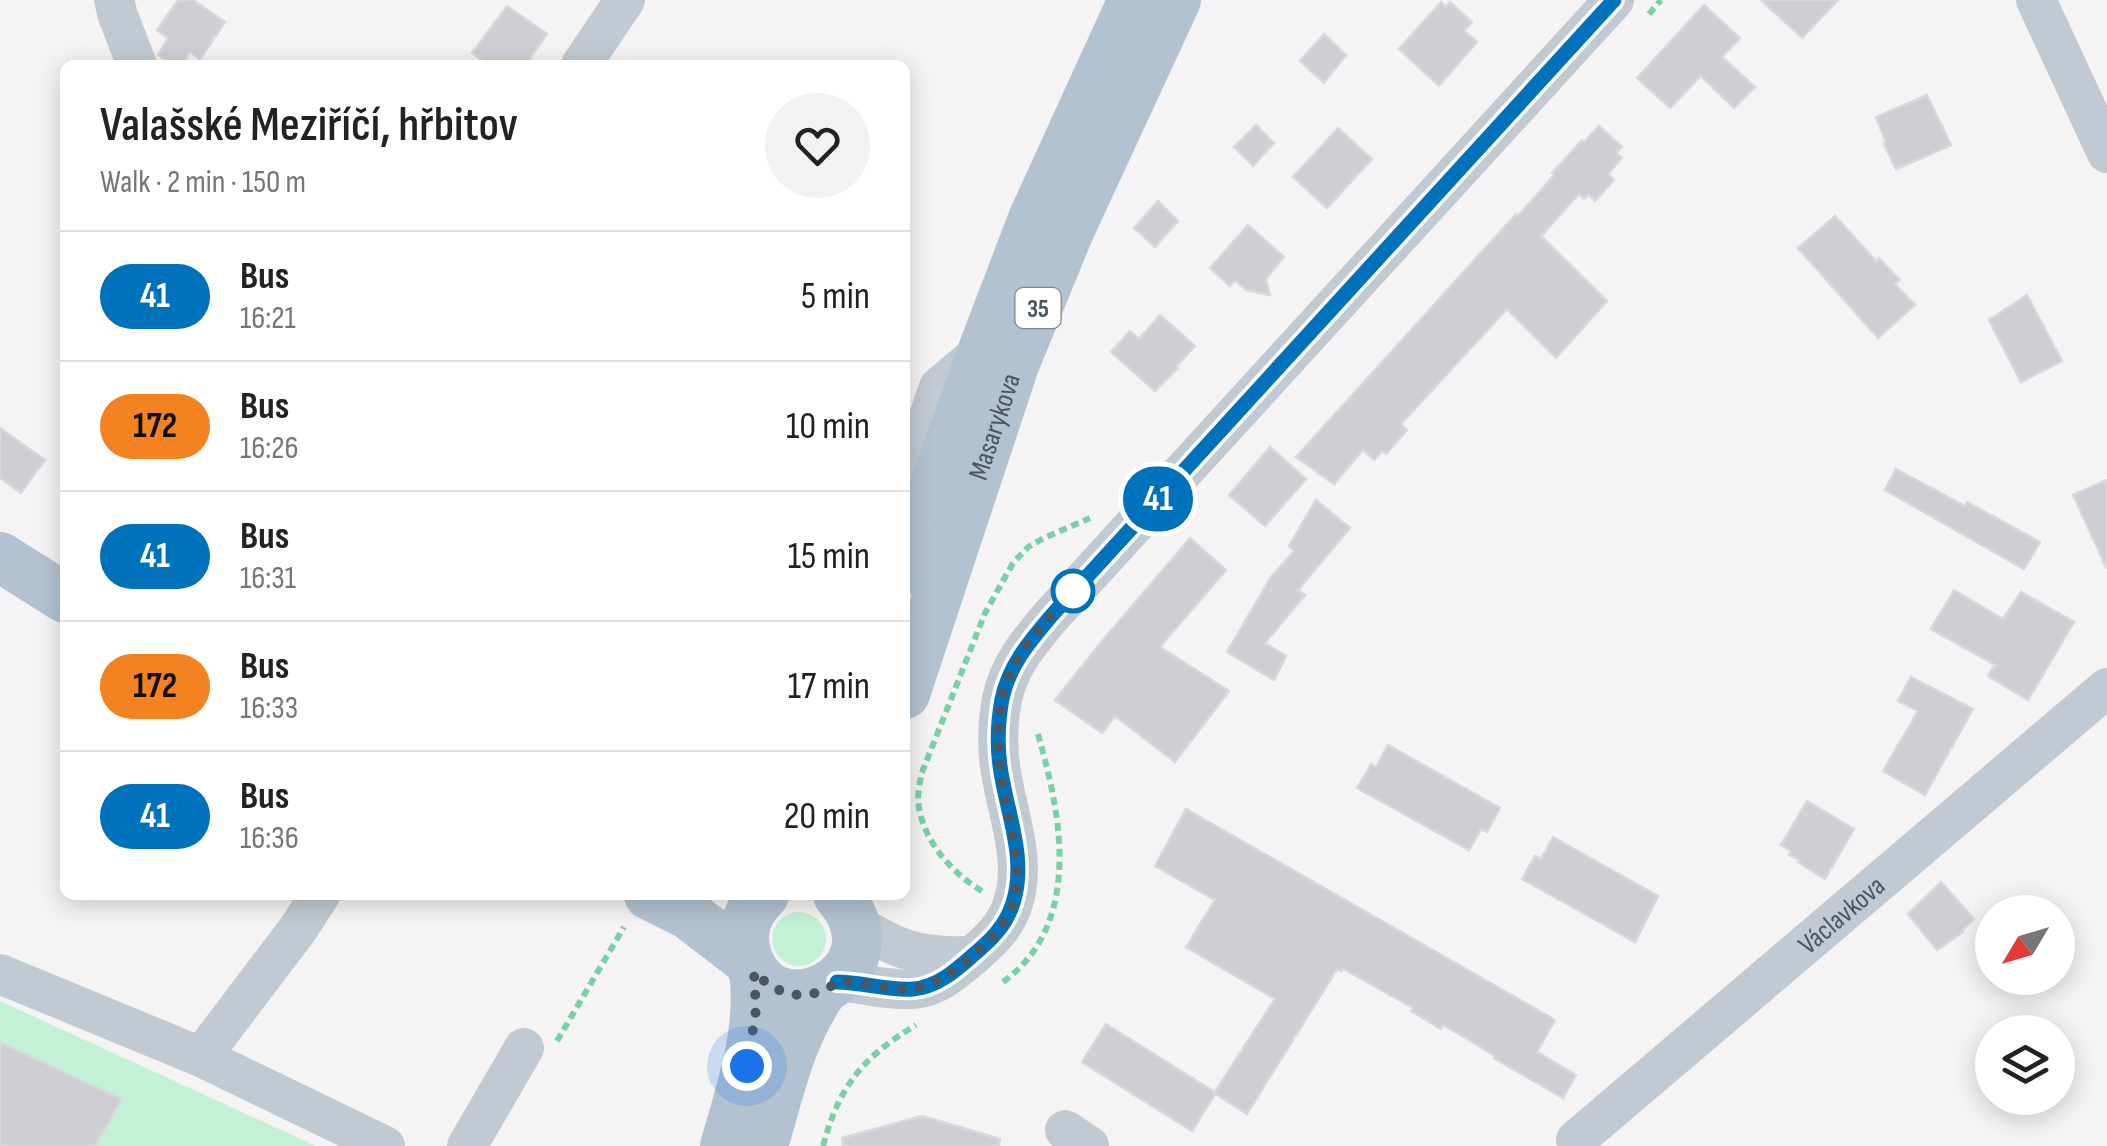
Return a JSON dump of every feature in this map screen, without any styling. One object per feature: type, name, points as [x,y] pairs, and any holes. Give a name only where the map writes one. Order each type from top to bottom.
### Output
[{"type":"main road","name":"Masarykova","points":[[910,556],[1033,219],[1149,11]]},
{"type":"main road","name":"Masarykova","points":[[910,679],[1014,365],[1069,231],[1149,11]]},
{"type":"main road","points":[[0,557],[60,595]]},
{"type":"main road","points":[[725,1146],[753,1037],[756,1010],[751,966],[743,942],[746,922],[758,900]]},
{"type":"main road","points":[[763,1146],[794,1041],[808,1011],[848,970],[855,955],[857,939],[847,905]]},
{"type":"main road","points":[[638,908],[689,915],[778,991],[809,994],[830,986]]},
{"type":"street","points":[[114,0],[134,60]]},
{"type":"street","points":[[585,60],[624,0]]},
{"type":"street","points":[[2036,0],[2107,153]]},
{"type":"street","points":[[984,971],[990,941],[1003,925],[1017,887],[1018,865],[999,748],[1002,699],[1014,662],[1052,615],[1627,12]]},
{"type":"street","points":[[910,461],[940,387],[982,350]]},
{"type":"street","name":"Václavkova","points":[[1576,1140],[2107,688]]},
{"type":"street","points":[[202,1058],[317,900]]},
{"type":"street","points":[[847,905],[884,941],[915,954],[950,957],[984,971]]},
{"type":"street","points":[[830,986],[915,989],[944,978],[984,971]]},
{"type":"street","points":[[0,974],[202,1058],[384,1146]]},
{"type":"street","points":[[466,1146],[540,1046]]},
{"type":"path","points":[[1627,12],[1661,0]]},
{"type":"path","points":[[984,971],[1020,970],[1047,931],[1056,895],[1056,810],[1036,727]]},
{"type":"path","points":[[540,1046],[638,908]]},
{"type":"path","points":[[823,1146],[844,1088],[896,1037],[928,1020]]},
{"type":"green space","points":[[799,912],[818,920],[826,939],[818,958],[799,966],[780,958],[772,939],[780,920]]},
{"type":"green space","points":[[0,1001],[316,1146],[0,1146]]},
{"type":"building","points":[[178,0],[193,0],[225,22],[200,59],[190,52],[184,60],[166,60],[158,55],[168,38],[157,30]]},
{"type":"building","points":[[1761,0],[1838,0],[1802,38]]},
{"type":"building","points":[[1441,2],[1446,7],[1450,2],[1472,22],[1464,31],[1477,42],[1439,86],[1399,49]]},
{"type":"building","points":[[1704,5],[1740,38],[1722,57],[1755,87],[1734,108],[1701,76],[1670,108],[1637,78]]},
{"type":"building","points":[[507,6],[547,34],[529,60],[482,60],[472,53]]},
{"type":"building","points":[[1324,34],[1346,55],[1324,83],[1300,61]]},
{"type":"building","points":[[1927,95],[1951,145],[1896,169],[1876,117]]},
{"type":"building","points":[[1256,125],[1274,143],[1253,166],[1234,147]]},
{"type":"building","points":[[1599,126],[1622,147],[1616,153],[1622,158],[1608,174],[1614,180],[1595,201],[1589,195],[1584,199],[1579,194],[1541,236],[1607,301],[1556,358],[1507,309],[1401,424],[1407,430],[1386,454],[1382,451],[1374,460],[1363,450],[1334,484],[1296,457],[1518,216],[1582,140]]},
{"type":"building","points":[[1338,128],[1372,159],[1327,208],[1293,177]]},
{"type":"building","points":[[1158,201],[1178,221],[1155,247],[1134,228]]},
{"type":"building","points":[[1835,216],[1876,261],[1879,258],[1900,280],[1895,284],[1915,305],[1878,338],[1798,248]]},
{"type":"building","points":[[1248,225],[1284,257],[1266,279],[1270,295],[1246,290],[1235,280],[1230,286],[1210,268]]},
{"type":"building","points":[[2027,295],[2062,361],[2021,382],[1989,320]]},
{"type":"building","points":[[1160,315],[1195,346],[1155,391],[1111,352],[1130,331],[1139,339]]},
{"type":"building","points":[[0,428],[45,460],[21,493],[0,478]]},
{"type":"building","points":[[1270,447],[1306,479],[1265,526],[1229,495]]},
{"type":"building","points":[[1896,469],[2040,542],[2024,569],[1885,490]]},
{"type":"building","points":[[2107,480],[2107,569],[2073,495]]},
{"type":"building","points":[[1316,500],[1350,528],[1298,590],[1305,595],[1265,643],[1286,656],[1274,680],[1227,652],[1271,577],[1294,551],[1289,546]]},
{"type":"building","points":[[1190,538],[1226,570],[1160,647],[1229,691],[1175,762],[1115,716],[1102,733],[1055,700]]},
{"type":"building","points":[[1954,590],[2003,619],[2021,592],[2074,622],[2028,700],[1988,676],[1995,665],[1931,629]]},
{"type":"building","points":[[1911,677],[1973,709],[1925,795],[1883,771],[1918,711],[1898,701]]},
{"type":"building","points":[[1388,745],[1500,808],[1487,832],[1481,829],[1469,850],[1357,788],[1371,764],[1376,767]]},
{"type":"building","points":[[1807,801],[1854,829],[1825,879],[1798,862],[1781,845]]},
{"type":"building","points":[[1186,809],[1555,1020],[1537,1052],[1576,1075],[1563,1098],[1342,968],[1337,969],[1247,1114],[1214,1093],[1275,999],[1186,947],[1215,900],[1155,866]]},
{"type":"building","points":[[1553,837],[1658,896],[1635,942],[1522,879],[1535,856],[1541,859]]},
{"type":"building","points":[[1941,882],[1974,919],[1937,950],[1908,914]]},
{"type":"building","points":[[1106,1024],[1216,1093],[1192,1131],[1082,1062]]},
{"type":"building","points":[[0,1042],[122,1099],[95,1146],[0,1146]]},
{"type":"building","points":[[922,1116],[1000,1139],[999,1146],[843,1146],[842,1138]]},
{"type":"bus line","name":"41","points":[[837,982],[896,989],[931,985],[957,970],[1003,925],[1013,904],[1018,865],[1002,778],[999,721],[1014,662],[1052,615],[1614,0]]},
{"type":"route","points":[[747,1066],[756,1010],[754,972],[778,991],[793,994],[809,994],[837,982],[915,989],[957,970],[1003,925],[1013,904],[1018,865],[999,748],[1002,699],[1014,662],[1078,586],[1073,591]]}]
